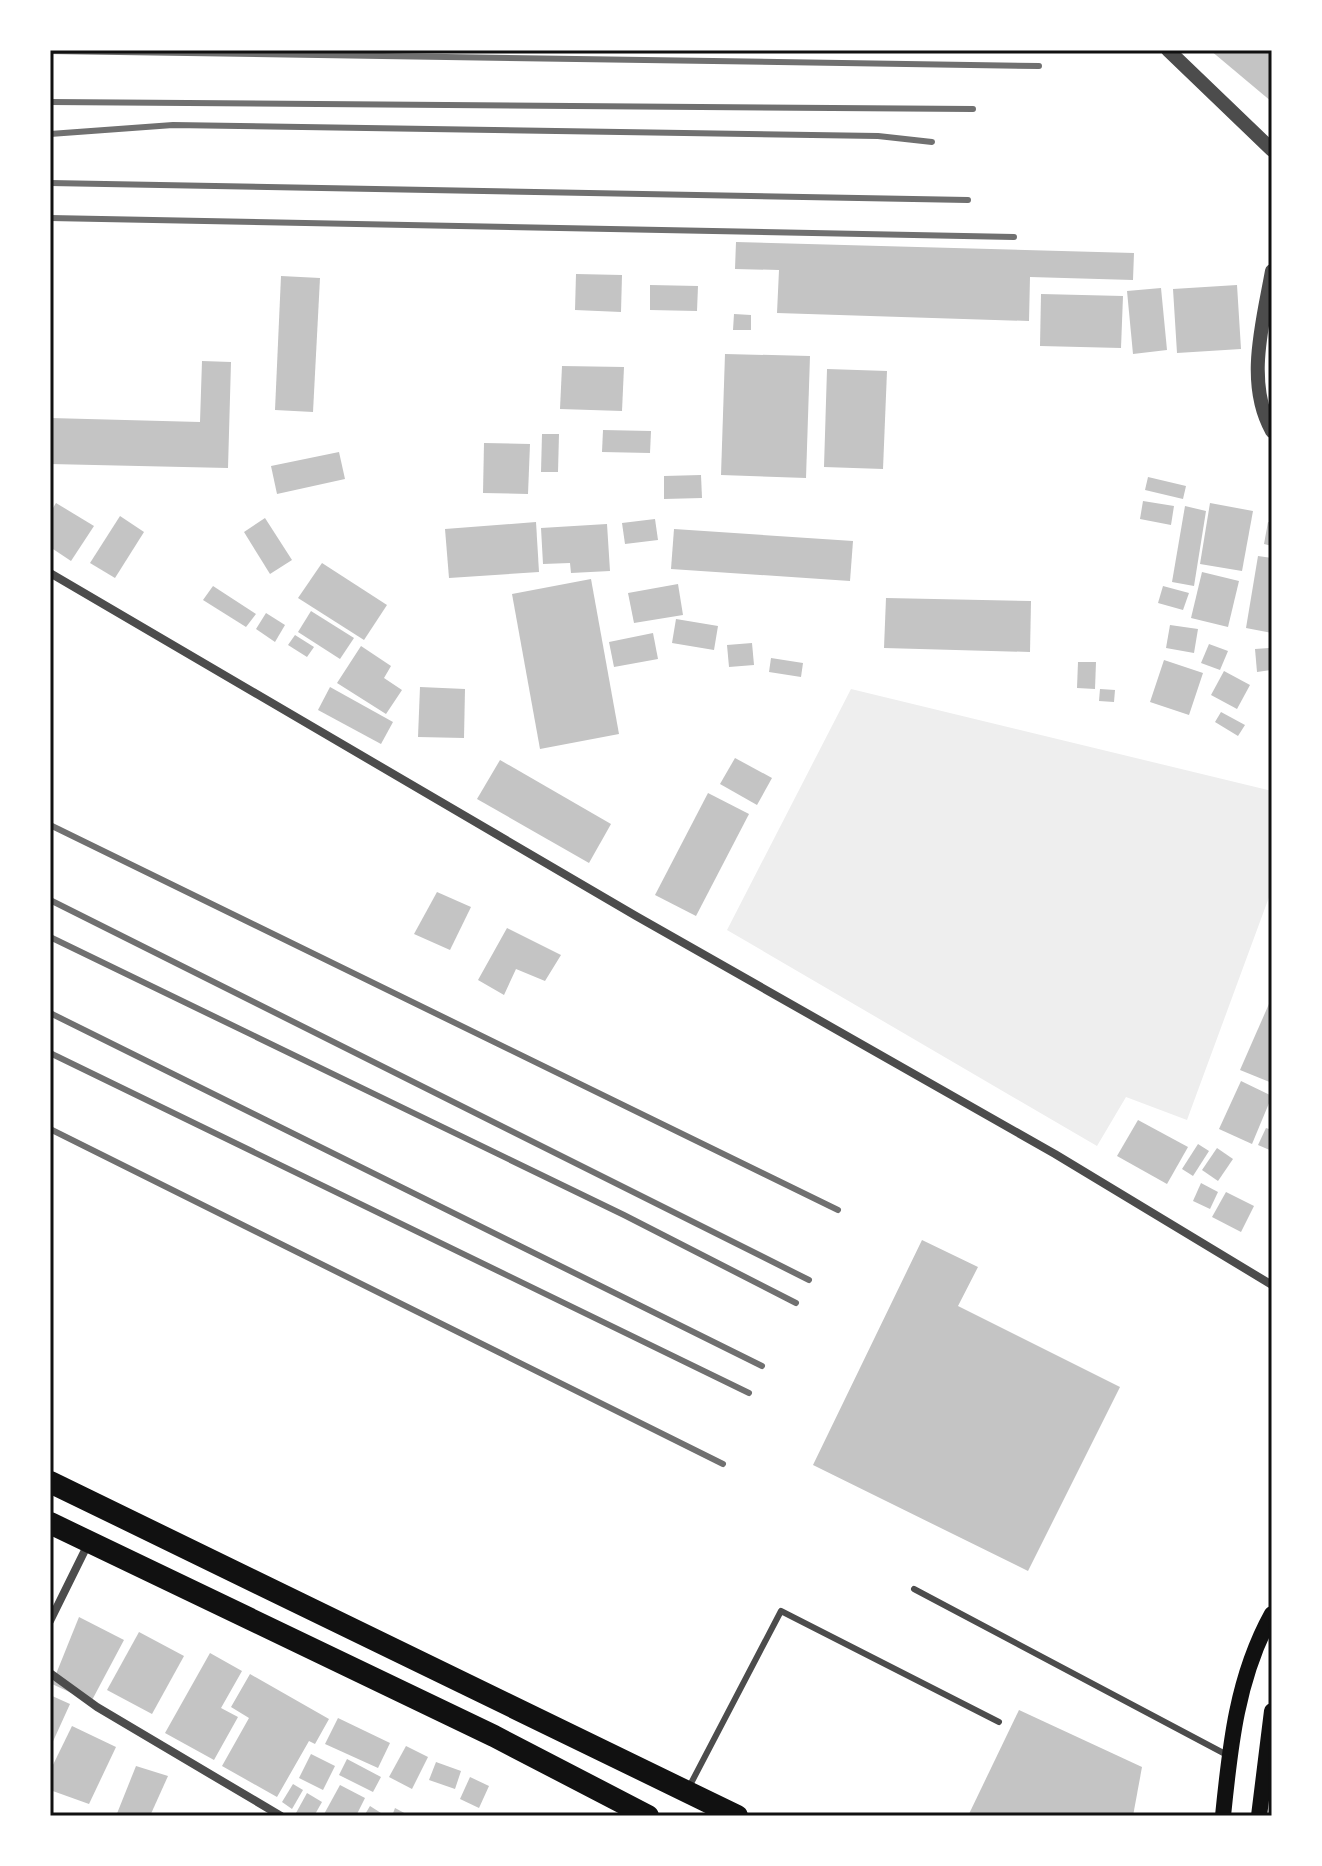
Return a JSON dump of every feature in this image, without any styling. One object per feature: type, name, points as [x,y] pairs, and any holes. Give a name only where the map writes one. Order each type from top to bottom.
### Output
[{"type":"highway","points":[[50,1482],[737,1816]]},
{"type":"highway","points":[[80,1497],[58,1527],[494,1736],[648,1816]]},
{"type":"highway","points":[[99,1546],[122,1517]]},
{"type":"main road","points":[[1223,1816],[1244,1677],[1272,1614]]},
{"type":"main road","points":[[1259,1816],[1272,1711]]},
{"type":"street","points":[[1168,50],[1272,150]]},
{"type":"street","points":[[1272,271],[1258,351],[1261,405],[1272,431]]},
{"type":"street","points":[[50,573],[636,916],[1042,1146],[1272,1285]]},
{"type":"street","points":[[50,1621],[99,1546]]},
{"type":"street","points":[[50,1673],[97,1707],[281,1816]]},
{"type":"lane","points":[[914,1589],[1230,1757]]},
{"type":"lane","points":[[687,1792],[781,1611],[999,1722]]},
{"type":"shaded area","points":[[851,689],[1272,791],[1272,889],[1187,1120],[1126,1097],[1097,1146],[727,930]]},
{"type":"building","points":[[1210,50],[1272,50],[1272,102]]},
{"type":"building","points":[[736,242],[1134,253],[1133,280],[1030,277],[1029,321],[777,313],[779,270],[735,269]]},
{"type":"building","points":[[576,274],[622,275],[621,312],[575,310]]},
{"type":"building","points":[[281,276],[320,278],[313,412],[275,410]]},
{"type":"building","points":[[650,285],[698,286],[697,311],[650,310]]},
{"type":"building","points":[[1237,285],[1241,349],[1177,353],[1173,289]]},
{"type":"building","points":[[1161,288],[1167,350],[1133,354],[1127,291]]},
{"type":"building","points":[[1041,294],[1123,296],[1121,348],[1040,346]]},
{"type":"building","points":[[734,314],[751,315],[751,330],[733,330]]},
{"type":"building","points":[[725,354],[810,356],[806,478],[721,475]]},
{"type":"building","points":[[202,361],[231,362],[228,468],[50,464],[50,418],[200,422]]},
{"type":"building","points":[[562,366],[624,367],[622,411],[560,409]]},
{"type":"building","points":[[827,369],[887,371],[883,469],[824,467]]},
{"type":"building","points":[[603,430],[651,431],[650,453],[602,452]]},
{"type":"building","points":[[542,434],[559,434],[558,472],[541,472]]},
{"type":"building","points":[[484,443],[530,444],[528,494],[483,493]]},
{"type":"building","points":[[339,452],[345,479],[277,494],[271,466]]},
{"type":"building","points":[[701,475],[702,498],[664,499],[664,476]]},
{"type":"building","points":[[1148,477],[1186,486],[1183,499],[1145,490]]},
{"type":"building","points":[[1143,501],[1174,506],[1171,525],[1140,519]]},
{"type":"building","points":[[56,503],[94,526],[71,561],[50,547],[50,513]]},
{"type":"building","points":[[1210,503],[1253,511],[1242,571],[1200,564]]},
{"type":"building","points":[[1185,506],[1206,511],[1194,586],[1172,582]]},
{"type":"building","points":[[120,516],[144,532],[115,578],[90,563]]},
{"type":"building","points":[[265,518],[292,560],[270,574],[244,532]]},
{"type":"building","points":[[655,519],[658,540],[625,544],[622,523]]},
{"type":"building","points":[[536,522],[539,572],[449,578],[445,529]]},
{"type":"building","points":[[1268,522],[1272,523],[1272,546],[1264,544]]},
{"type":"building","points":[[607,524],[610,571],[571,573],[570,563],[543,564],[541,528]]},
{"type":"building","points":[[674,529],[853,541],[850,581],[671,569]]},
{"type":"building","points":[[1258,556],[1272,558],[1272,633],[1246,628]]},
{"type":"building","points":[[322,563],[387,605],[364,640],[298,598]]},
{"type":"building","points":[[1202,572],[1239,581],[1228,627],[1191,618]]},
{"type":"building","points":[[591,579],[619,734],[540,749],[512,594]]},
{"type":"building","points":[[678,584],[683,615],[634,623],[628,593]]},
{"type":"building","points":[[213,586],[256,614],[246,627],[203,600]]},
{"type":"building","points":[[1163,586],[1189,593],[1183,610],[1158,603]]},
{"type":"building","points":[[886,598],[1031,601],[1030,652],[884,648]]},
{"type":"building","points":[[311,611],[354,638],[340,659],[298,632]]},
{"type":"building","points":[[266,613],[285,625],[275,642],[256,629]]},
{"type":"building","points":[[676,619],[718,626],[714,650],[672,643]]},
{"type":"building","points":[[1170,625],[1198,629],[1194,653],[1166,648]]},
{"type":"building","points":[[653,633],[658,659],[614,667],[609,642]]},
{"type":"building","points":[[295,635],[314,647],[307,657],[288,645]]},
{"type":"building","points":[[752,643],[754,665],[729,667],[727,645]]},
{"type":"building","points":[[1209,644],[1228,651],[1220,670],[1201,663]]},
{"type":"building","points":[[361,646],[391,666],[384,678],[402,690],[386,714],[337,683]]},
{"type":"building","points":[[1269,648],[1271,670],[1257,672],[1255,649]]},
{"type":"building","points":[[771,658],[803,663],[801,677],[769,672]]},
{"type":"building","points":[[1164,660],[1203,673],[1189,715],[1150,702]]},
{"type":"building","points":[[1078,662],[1096,662],[1095,689],[1077,688]]},
{"type":"building","points":[[1224,671],[1250,685],[1237,709],[1211,695]]},
{"type":"building","points":[[330,687],[393,722],[381,744],[318,710]]},
{"type":"building","points":[[420,687],[465,689],[464,738],[418,737]]},
{"type":"building","points":[[1100,689],[1115,690],[1114,702],[1099,701]]},
{"type":"building","points":[[1221,712],[1245,725],[1238,736],[1215,722]]},
{"type":"building","points":[[735,758],[772,778],[757,805],[720,784]]},
{"type":"building","points":[[500,760],[611,824],[589,863],[477,799]]},
{"type":"building","points":[[708,793],[749,814],[696,916],[655,895]]},
{"type":"building","points":[[437,892],[471,907],[450,950],[414,934]]},
{"type":"building","points":[[507,928],[561,955],[545,981],[516,969],[504,995],[478,980]]},
{"type":"building","points":[[1272,997],[1272,1083],[1240,1070]]},
{"type":"building","points":[[1241,1081],[1272,1096],[1252,1144],[1219,1129]]},
{"type":"building","points":[[1138,1120],[1188,1147],[1167,1184],[1117,1156]]},
{"type":"building","points":[[1266,1128],[1272,1130],[1272,1151],[1258,1145]]},
{"type":"building","points":[[1198,1144],[1209,1151],[1193,1176],[1182,1169]]},
{"type":"building","points":[[1217,1148],[1233,1159],[1218,1181],[1202,1170]]},
{"type":"building","points":[[1201,1183],[1218,1192],[1210,1209],[1193,1201]]},
{"type":"building","points":[[1226,1192],[1254,1206],[1241,1232],[1212,1217]]},
{"type":"building","points":[[922,1240],[978,1267],[958,1306],[1120,1387],[1028,1571],[813,1465]]},
{"type":"building","points":[[79,1617],[124,1640],[91,1702],[52,1684]]},
{"type":"building","points":[[139,1632],[184,1656],[152,1714],[107,1690]]},
{"type":"building","points":[[210,1653],[242,1671],[221,1708],[238,1717],[214,1760],[165,1733]]},
{"type":"building","points":[[250,1674],[329,1719],[315,1744],[309,1741],[277,1797],[222,1766],[249,1718],[231,1707]]},
{"type":"building","points":[[50,1695],[70,1704],[50,1748]]},
{"type":"building","points":[[1019,1710],[1142,1767],[1133,1816],[968,1816]]},
{"type":"building","points":[[338,1718],[390,1743],[378,1768],[325,1744]]},
{"type":"building","points":[[72,1726],[116,1747],[89,1804],[50,1790],[50,1771]]},
{"type":"building","points":[[406,1746],[428,1757],[412,1789],[389,1777]]},
{"type":"building","points":[[311,1754],[335,1766],[323,1790],[299,1778]]},
{"type":"building","points":[[347,1759],[381,1777],[373,1792],[339,1775]]},
{"type":"building","points":[[436,1762],[461,1771],[455,1789],[429,1780]]},
{"type":"building","points":[[136,1766],[168,1776],[150,1816],[116,1816]]},
{"type":"building","points":[[470,1777],[489,1786],[479,1808],[460,1799]]},
{"type":"building","points":[[293,1784],[303,1790],[292,1809],[282,1802]]},
{"type":"building","points":[[340,1785],[365,1798],[356,1816],[323,1816]]},
{"type":"building","points":[[307,1793],[322,1802],[314,1816],[296,1813]]},
{"type":"building","points":[[370,1806],[381,1813],[379,1816],[364,1816]]},
{"type":"building","points":[[395,1808],[410,1816],[392,1816]]},
{"type":"railway","points":[[50,51],[1039,66]]},
{"type":"railway","points":[[50,102],[973,109]]},
{"type":"railway","points":[[50,134],[173,125],[878,136],[932,142]]},
{"type":"railway","points":[[50,183],[968,200]]},
{"type":"railway","points":[[50,218],[1014,237]]},
{"type":"railway","points":[[50,825],[838,1210]]},
{"type":"railway","points":[[50,900],[809,1280]]},
{"type":"railway","points":[[50,937],[624,1215],[796,1303]]},
{"type":"railway","points":[[50,1013],[762,1366]]},
{"type":"railway","points":[[50,1053],[749,1393]]},
{"type":"railway","points":[[50,1129],[723,1464]]}]
